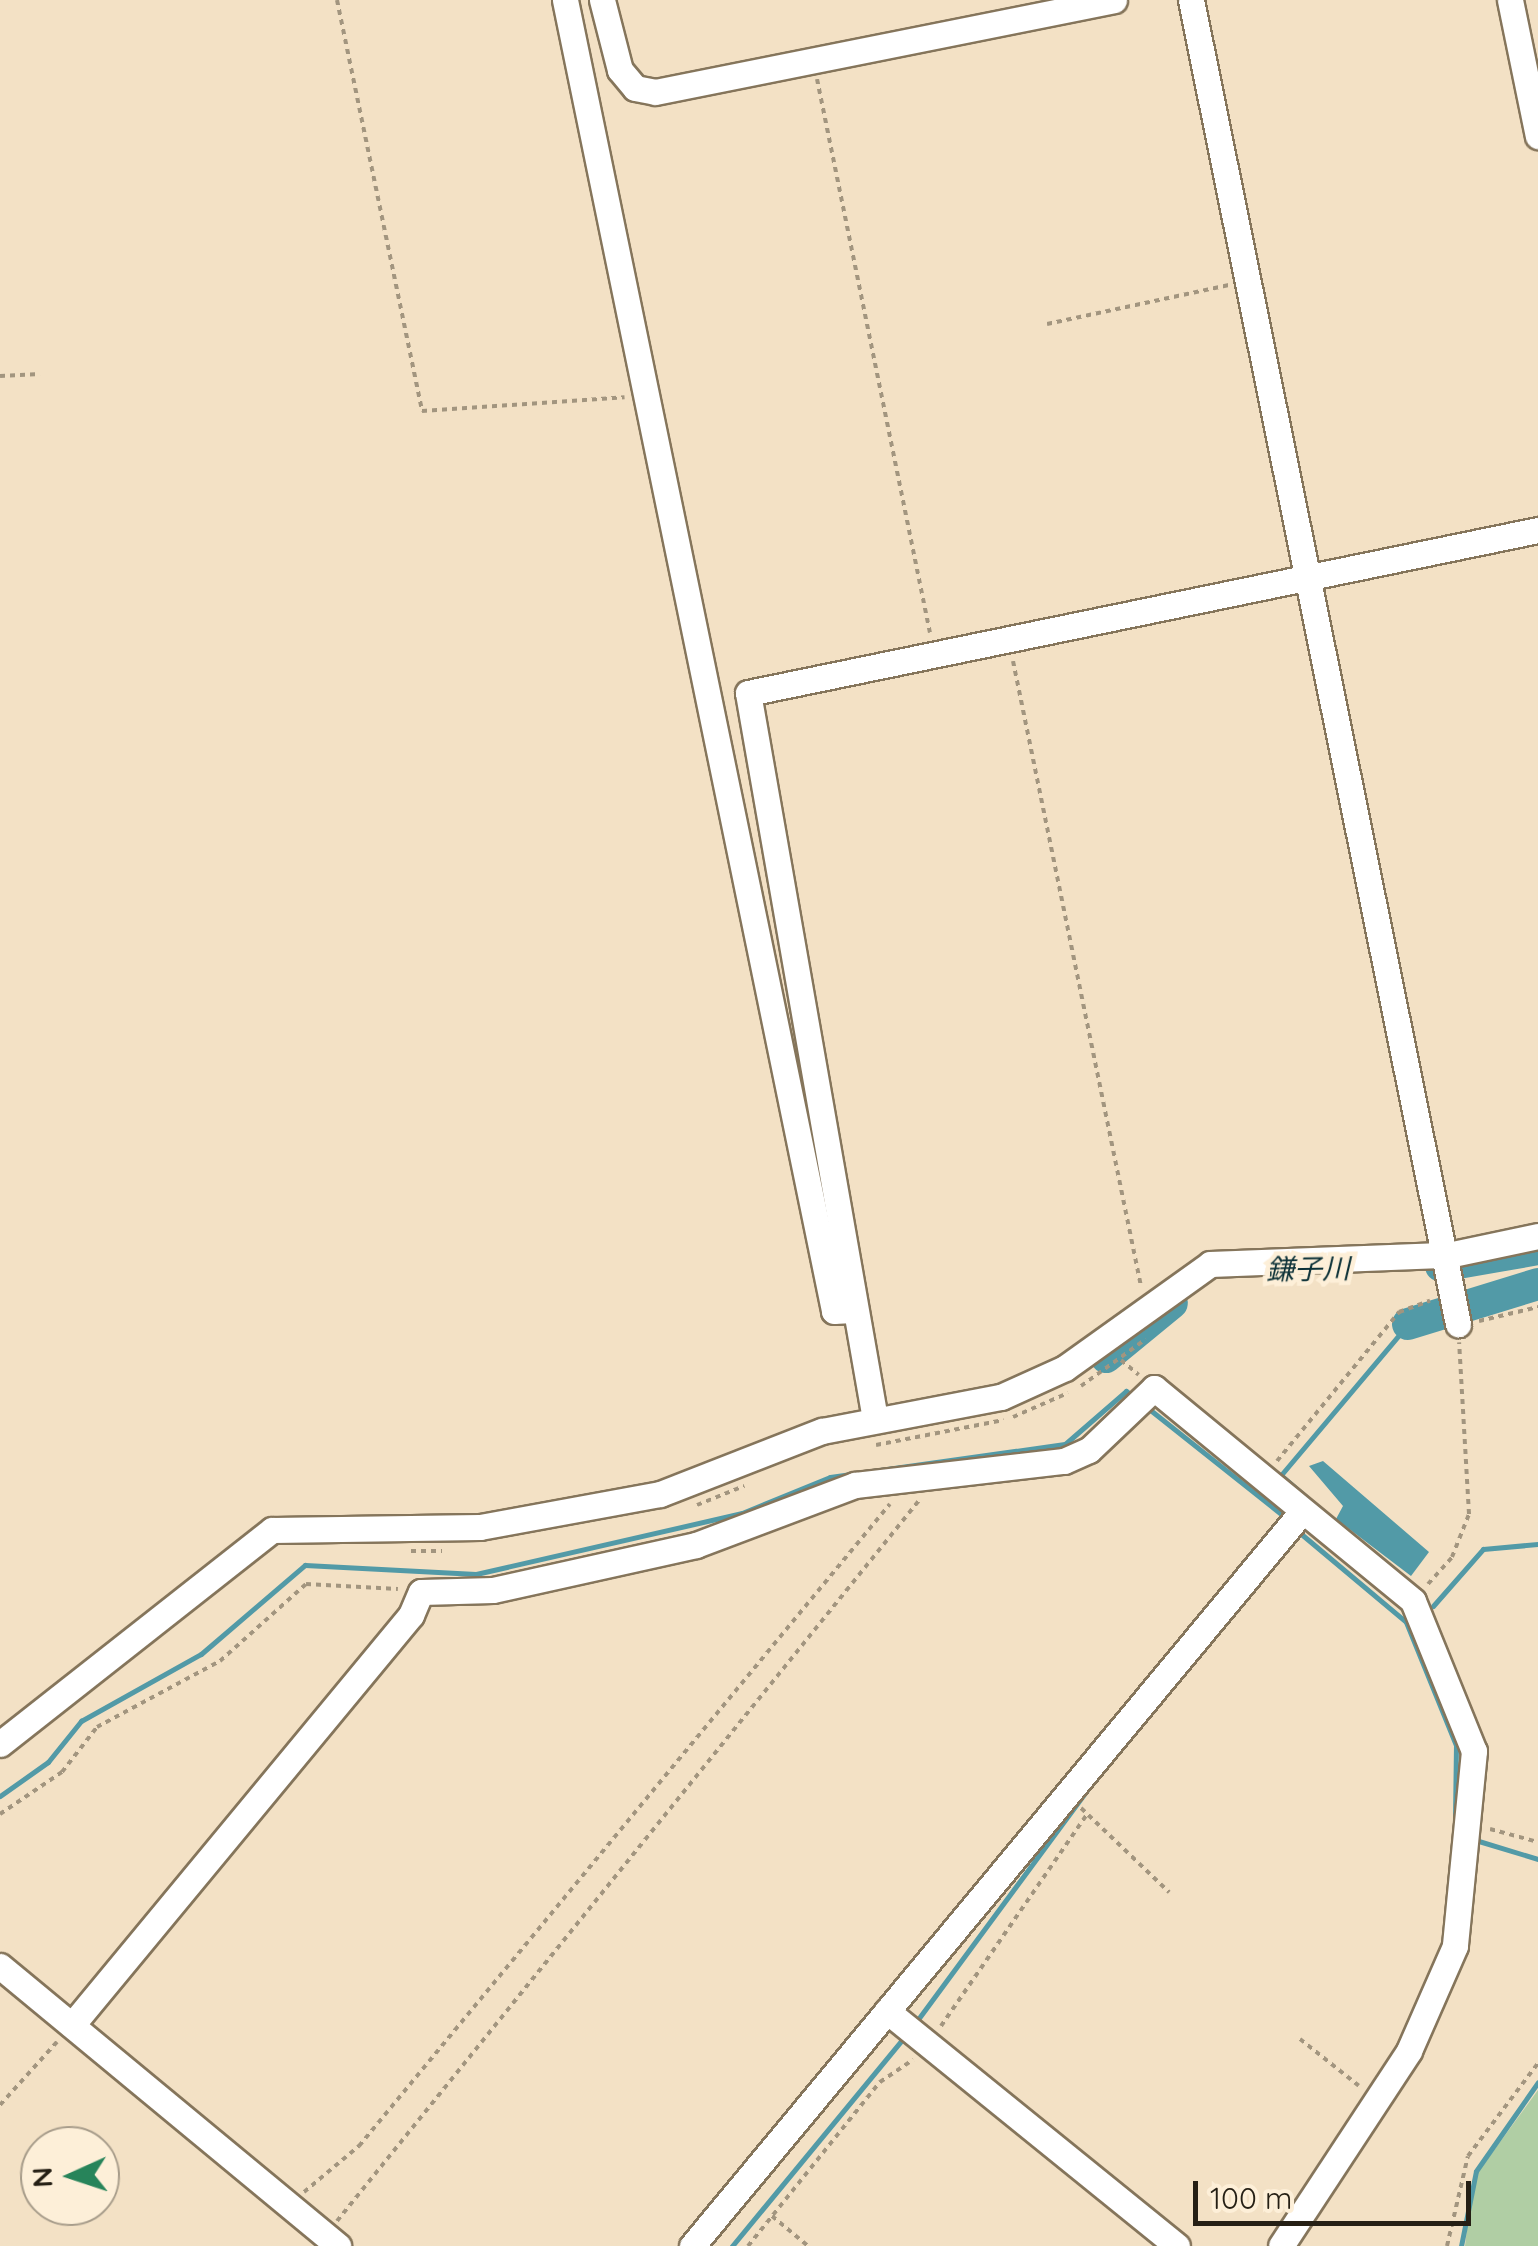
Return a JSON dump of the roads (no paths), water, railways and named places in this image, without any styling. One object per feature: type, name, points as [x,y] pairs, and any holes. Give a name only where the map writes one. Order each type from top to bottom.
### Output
[{"type":"street","points":[[564,0],[650,396],[834,1311],[852,1310]]},
{"type":"street","points":[[602,0],[620,70],[635,88],[814,60],[1114,0]]},
{"type":"street","points":[[1191,0],[1448,1255],[1458,1324]]},
{"type":"street","points":[[1510,0],[1538,136]]},
{"type":"street","points":[[875,1419],[852,1310],[748,693],[1538,530]]},
{"type":"street","points":[[0,1744],[272,1530],[528,1520],[660,1494],[769,1448],[875,1419],[1001,1397],[1065,1368],[1156,1315],[1185,1276],[1237,1258],[1448,1255],[1538,1236]]},
{"type":"street","points":[[72,2025],[411,1615],[421,1592],[493,1590],[696,1545],[890,1481],[1064,1460],[1154,1388],[1300,1514],[1413,1600],[1469,1727],[1470,1823],[1455,1946],[1377,2100],[1281,2246]]},
{"type":"street","points":[[692,2246],[1300,1514]]},
{"type":"street","points":[[0,1966],[333,2242]]},
{"type":"street","points":[[887,2011],[1177,2246]]},
{"type":"water","points":[[1323,1461],[1429,1552],[1411,1576],[1336,1519],[1343,1506],[1309,1466]]},
{"type":"waterway","name":"鎌子川","points":[[1441,1266],[1538,1249]]},
{"type":"waterway","name":"鎌子川","points":[[1408,1324],[1538,1284]]},
{"type":"waterway","name":"鎌子川","points":[[1106,1357],[1172,1303]]},
{"type":"waterway","points":[[1306,1497],[1281,1475],[1408,1324]]},
{"type":"waterway","points":[[0,1796],[48,1762],[81,1721],[201,1654],[305,1565],[476,1574],[742,1513],[830,1477],[1065,1444],[1126,1391],[1132,1395]]},
{"type":"waterway","points":[[1144,1405],[1280,1513]]},
{"type":"waterway","points":[[1300,1533],[1406,1622],[1456,1745],[1455,1821]]},
{"type":"waterway","points":[[1433,1606],[1483,1549],[1538,1544]]},
{"type":"waterway","points":[[916,2022],[1087,1790],[1266,1574]]},
{"type":"waterway","points":[[1472,1839],[1538,1859]]},
{"type":"waterway","points":[[732,2246],[906,2035]]},
{"type":"waterway","points":[[1461,2246],[1476,2171],[1538,2082]]}]
